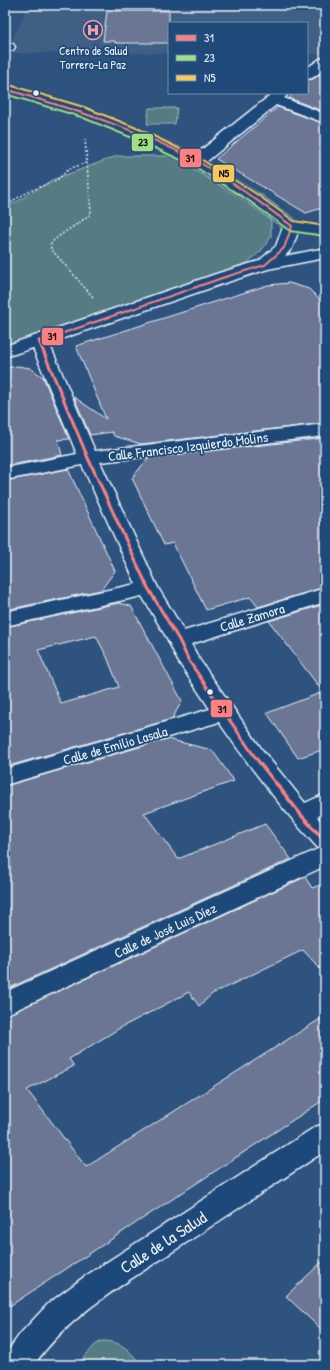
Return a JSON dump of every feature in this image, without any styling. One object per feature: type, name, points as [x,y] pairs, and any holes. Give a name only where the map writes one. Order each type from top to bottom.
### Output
[{"type":"street","points":[[308,74],[324,64]]},
{"type":"street","points":[[5,89],[83,112],[137,134],[196,162],[252,197],[292,226],[325,231]]},
{"type":"street","points":[[196,162],[278,96],[325,119]]},
{"type":"street","points":[[265,265],[284,248],[292,226]]},
{"type":"street","points":[[5,352],[225,277],[265,265],[325,253]]},
{"type":"street","points":[[39,340],[88,458],[148,588],[179,640],[192,666],[254,757],[325,842]]},
{"type":"street","name":"Calle Francisco Izquierdo Molins","points":[[5,474],[88,458],[325,430]]},
{"type":"street","points":[[5,619],[148,588]]},
{"type":"street","name":"Calle Zamora","points":[[179,640],[325,596]]},
{"type":"street","name":"Calle de Emilio Lasala","points":[[5,777],[224,713]]},
{"type":"street","points":[[301,815],[325,804]]},
{"type":"street","name":"Calle de José Luis Díez","points":[[5,1004],[325,856]]},
{"type":"street","name":"Calle de la Salud","points":[[16,1365],[31,1344],[59,1314],[94,1287],[325,1136]]},
{"type":"path","points":[[83,112],[83,134],[87,149],[91,213],[51,242],[51,249],[110,316]]},
{"type":"path","points":[[5,208],[14,200],[57,180],[70,169],[88,162]]},
{"type":"shaded area","name":"Centro de Salud Torrero-La Paz","points":[[27,6],[325,8],[325,54],[308,54],[308,22],[168,22],[168,53],[5,53],[21,23]]},
{"type":"green space","points":[[149,108],[177,108],[175,124],[147,124]]},
{"type":"green space","points":[[117,156],[171,156],[259,209],[271,221],[271,237],[261,251],[247,263],[5,346],[5,209],[52,180]]},
{"type":"green space","points":[[102,1341],[109,1341],[125,1348],[142,1365],[77,1365],[95,1345]]},
{"type":"building","points":[[107,11],[169,11],[168,43],[115,43],[115,41],[103,41]]},
{"type":"building","points":[[325,71],[325,112],[289,98],[293,94],[308,94],[308,80],[313,79]]},
{"type":"building","points":[[278,107],[325,124],[325,207],[306,213],[216,159]]},
{"type":"building","points":[[289,283],[309,289],[325,305],[325,423],[141,444],[114,436],[112,432],[90,435],[74,397],[106,419],[76,346],[268,285]]},
{"type":"building","points":[[18,366],[30,368],[43,377],[69,439],[58,440],[62,455],[5,466],[5,368]]},
{"type":"building","points":[[325,438],[325,587],[258,607],[250,597],[206,610],[173,543],[164,545],[132,478],[148,458]]},
{"type":"building","points":[[68,469],[115,571],[101,590],[5,610],[5,481]]},
{"type":"building","points":[[119,603],[131,606],[182,701],[172,719],[5,767],[5,627]],"holes":[[[96,636],[107,657],[119,687],[61,704],[38,650]]]},
{"type":"building","points":[[325,604],[325,749],[298,758],[267,713],[323,692],[269,621]]},
{"type":"building","points":[[167,739],[212,750],[234,781],[144,813],[178,859],[265,824],[291,859],[5,990],[5,786]]},
{"type":"building","points":[[305,877],[312,888],[325,883],[325,974],[303,950],[212,994],[199,1006],[189,992],[120,1028],[69,1059],[74,1066],[27,1090],[86,1167],[325,1016],[325,1099],[5,1309],[5,1016]]},
{"type":"building","points":[[325,1259],[325,1333],[286,1296]]},
{"type":"transit line","name":"N5","points":[[6,84],[84,107],[139,129],[199,158],[255,193],[294,221],[325,226]]},
{"type":"transit line","name":"31","points":[[5,89],[102,120],[173,149],[221,176],[292,226],[284,248],[265,265],[225,277],[39,341],[88,458],[148,588],[179,640],[189,661],[255,757],[301,815],[325,841]]},
{"type":"transit line","name":"23","points":[[5,94],[81,117],[135,139],[194,166],[249,201],[290,231],[324,236]]},
{"type":"place","name":"Centro de Salud Torrero-La Paz","points":[[93,30]]}]
